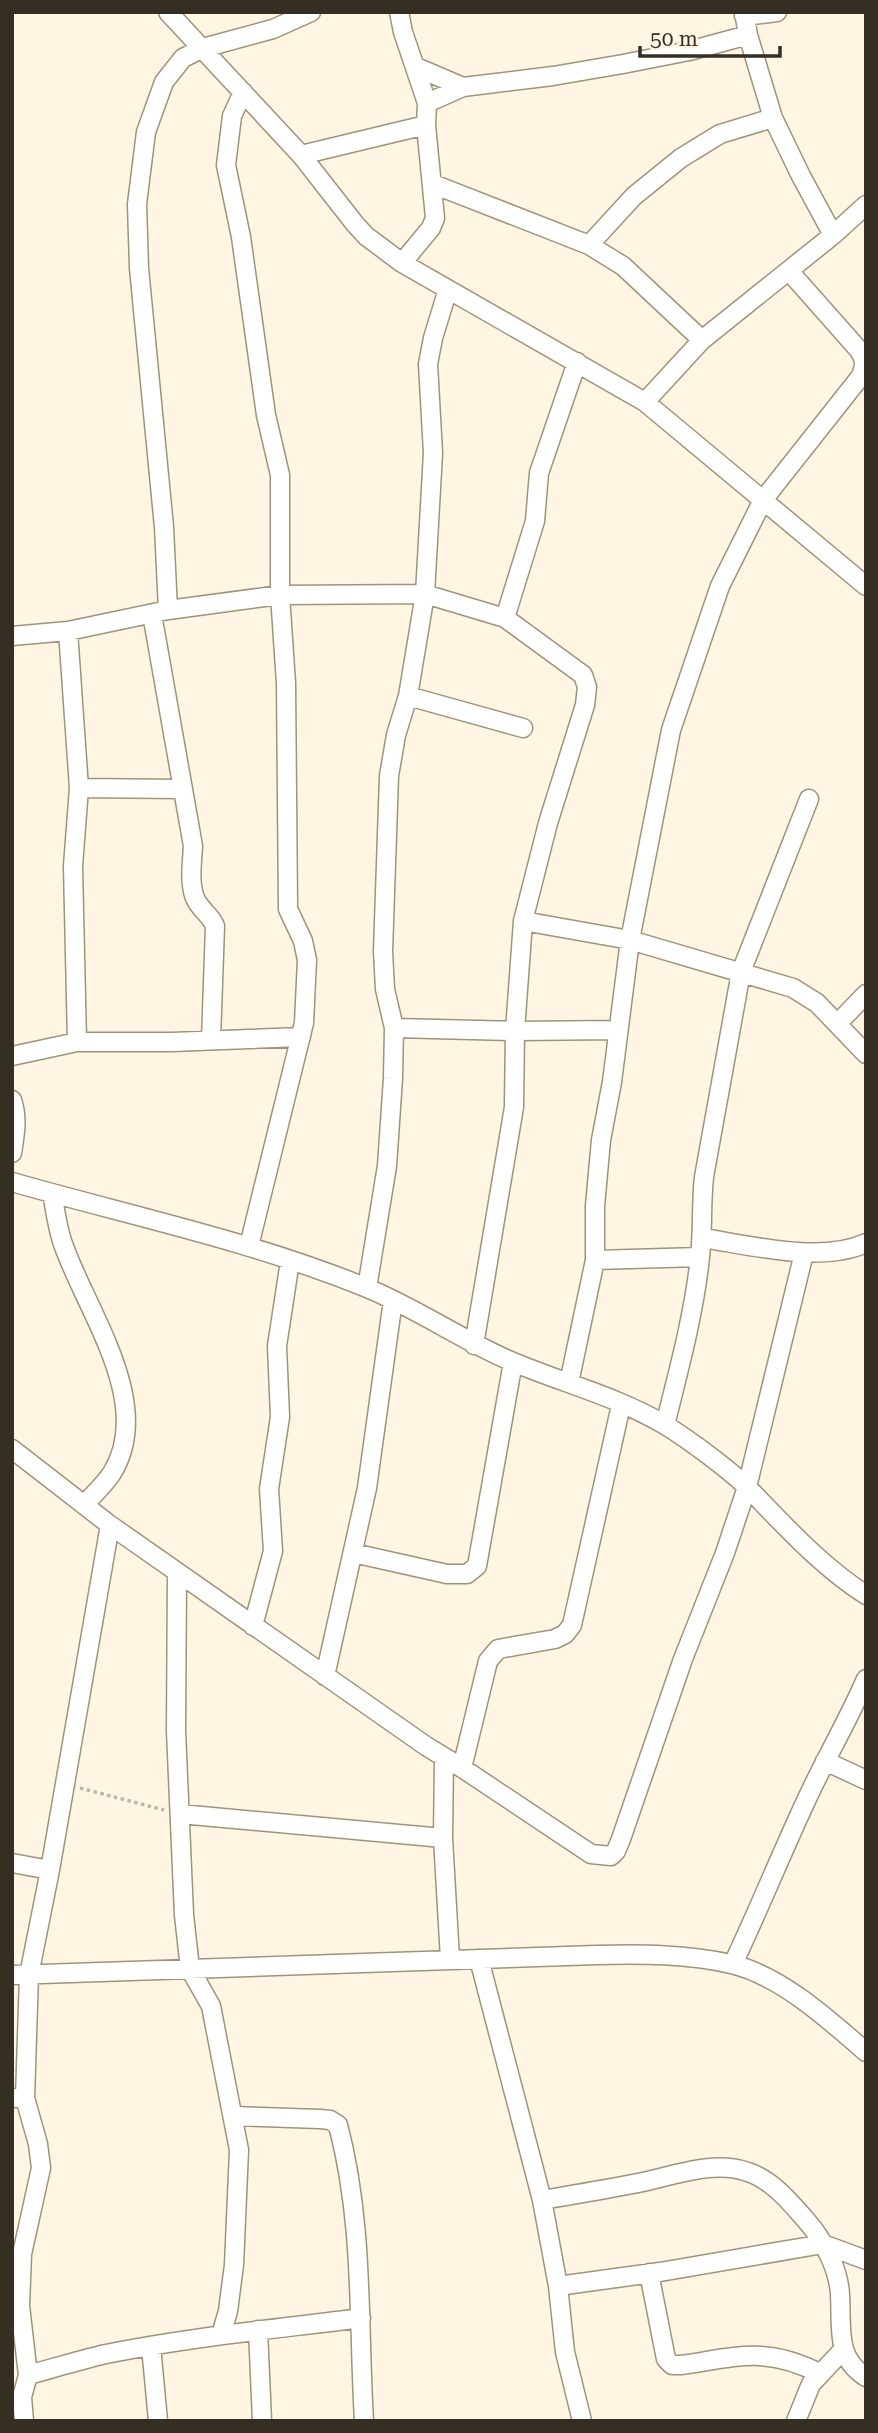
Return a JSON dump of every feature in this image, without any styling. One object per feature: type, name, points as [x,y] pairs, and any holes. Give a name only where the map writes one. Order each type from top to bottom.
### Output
[{"type":"street","points":[[168,12],[301,155],[366,236],[402,263],[645,402],[866,586]]},
{"type":"street","points":[[211,1040],[215,926],[212,918],[202,910],[195,898],[192,846],[167,693],[160,612],[164,527],[139,268],[137,204],[146,132],[164,82],[183,58],[203,48],[273,29],[312,12]]},
{"type":"street","points":[[399,12],[403,32],[428,103],[425,125],[435,218],[402,263]]},
{"type":"street","points":[[777,12],[744,14],[748,35],[773,118],[833,235]]},
{"type":"street","points":[[428,103],[463,87],[623,64],[689,51],[748,35]]},
{"type":"street","points":[[416,67],[463,87]]},
{"type":"street","points":[[243,92],[232,116],[226,165],[241,237],[266,415],[280,475],[280,595],[286,683],[288,909],[303,941],[307,960],[306,1003],[301,1037],[249,1246]]},
{"type":"street","points":[[589,244],[634,196],[681,158],[720,134],[773,118]]},
{"type":"street","points":[[301,155],[425,125]]},
{"type":"street","points":[[433,184],[589,244],[623,266],[702,340]]},
{"type":"street","points":[[645,402],[702,340],[833,235],[866,205]]},
{"type":"street","points":[[569,1383],[596,1260],[595,1206],[601,1140],[612,1082],[630,940],[671,730],[720,586],[763,499],[861,376],[865,364],[858,349],[789,271]]},
{"type":"street","points":[[367,1288],[387,1166],[394,1028],[386,989],[383,951],[389,776],[396,735],[408,696],[425,594],[433,453],[428,364],[448,289]]},
{"type":"street","points":[[505,618],[535,521],[539,473],[577,362]]},
{"type":"street","points":[[12,636],[68,631],[160,612],[280,595],[425,594],[505,618],[583,675],[587,687],[585,705],[548,823],[523,921],[515,1031],[514,1107],[474,1345]]},
{"type":"street","points":[[68,631],[79,788],[72,919],[77,1042]]},
{"type":"street","points":[[408,696],[523,728]]},
{"type":"street","points":[[79,788],[181,789]]},
{"type":"street","points":[[665,1425],[691,1323],[701,1257],[700,1206],[704,1177],[741,972],[810,799]]},
{"type":"street","points":[[523,921],[630,940],[793,988],[817,1003],[866,1054]]},
{"type":"street","points":[[838,1023],[866,994]]},
{"type":"street","points":[[394,1028],[617,1030]]},
{"type":"street","points":[[12,1056],[77,1042],[301,1037]]},
{"type":"street","points":[[12,1100],[15,1109],[12,1153]]},
{"type":"street","points":[[12,1182],[249,1246],[367,1288],[474,1345],[665,1425],[747,1487],[802,1544],[842,1580],[866,1595]]},
{"type":"street","points":[[52,1193],[62,1240],[113,1357],[127,1406],[123,1442],[112,1472],[84,1505]]},
{"type":"street","points":[[702,1238],[804,1253],[862,1249]]},
{"type":"street","points":[[12,1449],[177,1573],[444,1758],[591,1854],[611,1856],[616,1851],[682,1658],[725,1553],[747,1487],[804,1253]]},
{"type":"street","points":[[596,1260],[701,1257]]},
{"type":"street","points":[[253,1626],[273,1551],[269,1489],[280,1417],[277,1346],[290,1261]]},
{"type":"street","points":[[325,1676],[367,1488],[393,1300]]},
{"type":"street","points":[[353,1553],[447,1574],[467,1574],[477,1566],[513,1362]]},
{"type":"street","points":[[462,1768],[488,1661],[498,1649],[555,1639],[565,1634],[572,1625],[621,1405]]},
{"type":"street","points":[[12,2417],[24,2421],[22,2397],[28,2375],[16,2284],[41,2168],[38,2144],[19,2098],[21,1975],[50,1870],[110,1525]]},
{"type":"street","points":[[177,1573],[176,1731],[184,1915],[190,1969],[211,2006],[239,2150],[234,2265],[228,2311],[221,2335]]},
{"type":"street","points":[[733,1965],[825,1761],[853,1710],[866,1679]]},
{"type":"street","points":[[444,1758],[443,1839],[450,1959]]},
{"type":"street","points":[[825,1761],[866,1780]]},
{"type":"street","points":[[180,1814],[443,1839]]},
{"type":"street","points":[[12,1863],[50,1870]]},
{"type":"street","points":[[21,1975],[644,1954],[733,1965],[770,1979],[828,2020],[866,2052]]},
{"type":"street","points":[[479,1959],[542,2200],[558,2286],[565,2352],[582,2421]]},
{"type":"street","points":[[234,2116],[320,2119],[330,2120],[338,2125],[346,2158],[359,2247],[364,2421]]},
{"type":"street","points":[[542,2200],[684,2172],[717,2168],[748,2172],[776,2188],[809,2223],[822,2244],[839,2280],[843,2350],[849,2363],[866,2376]]},
{"type":"street","points":[[558,2286],[822,2244],[866,2260]]},
{"type":"street","points":[[649,2273],[666,2359],[672,2365],[746,2354],[767,2355],[796,2361],[820,2373]]},
{"type":"street","points":[[28,2375],[103,2355],[151,2346],[361,2318]]},
{"type":"street","points":[[258,2330],[262,2421]]},
{"type":"street","points":[[151,2346],[158,2421]]},
{"type":"street","points":[[796,2421],[811,2384],[843,2350]]},
{"type":"path","points":[[64,1784],[180,1814]]}]
